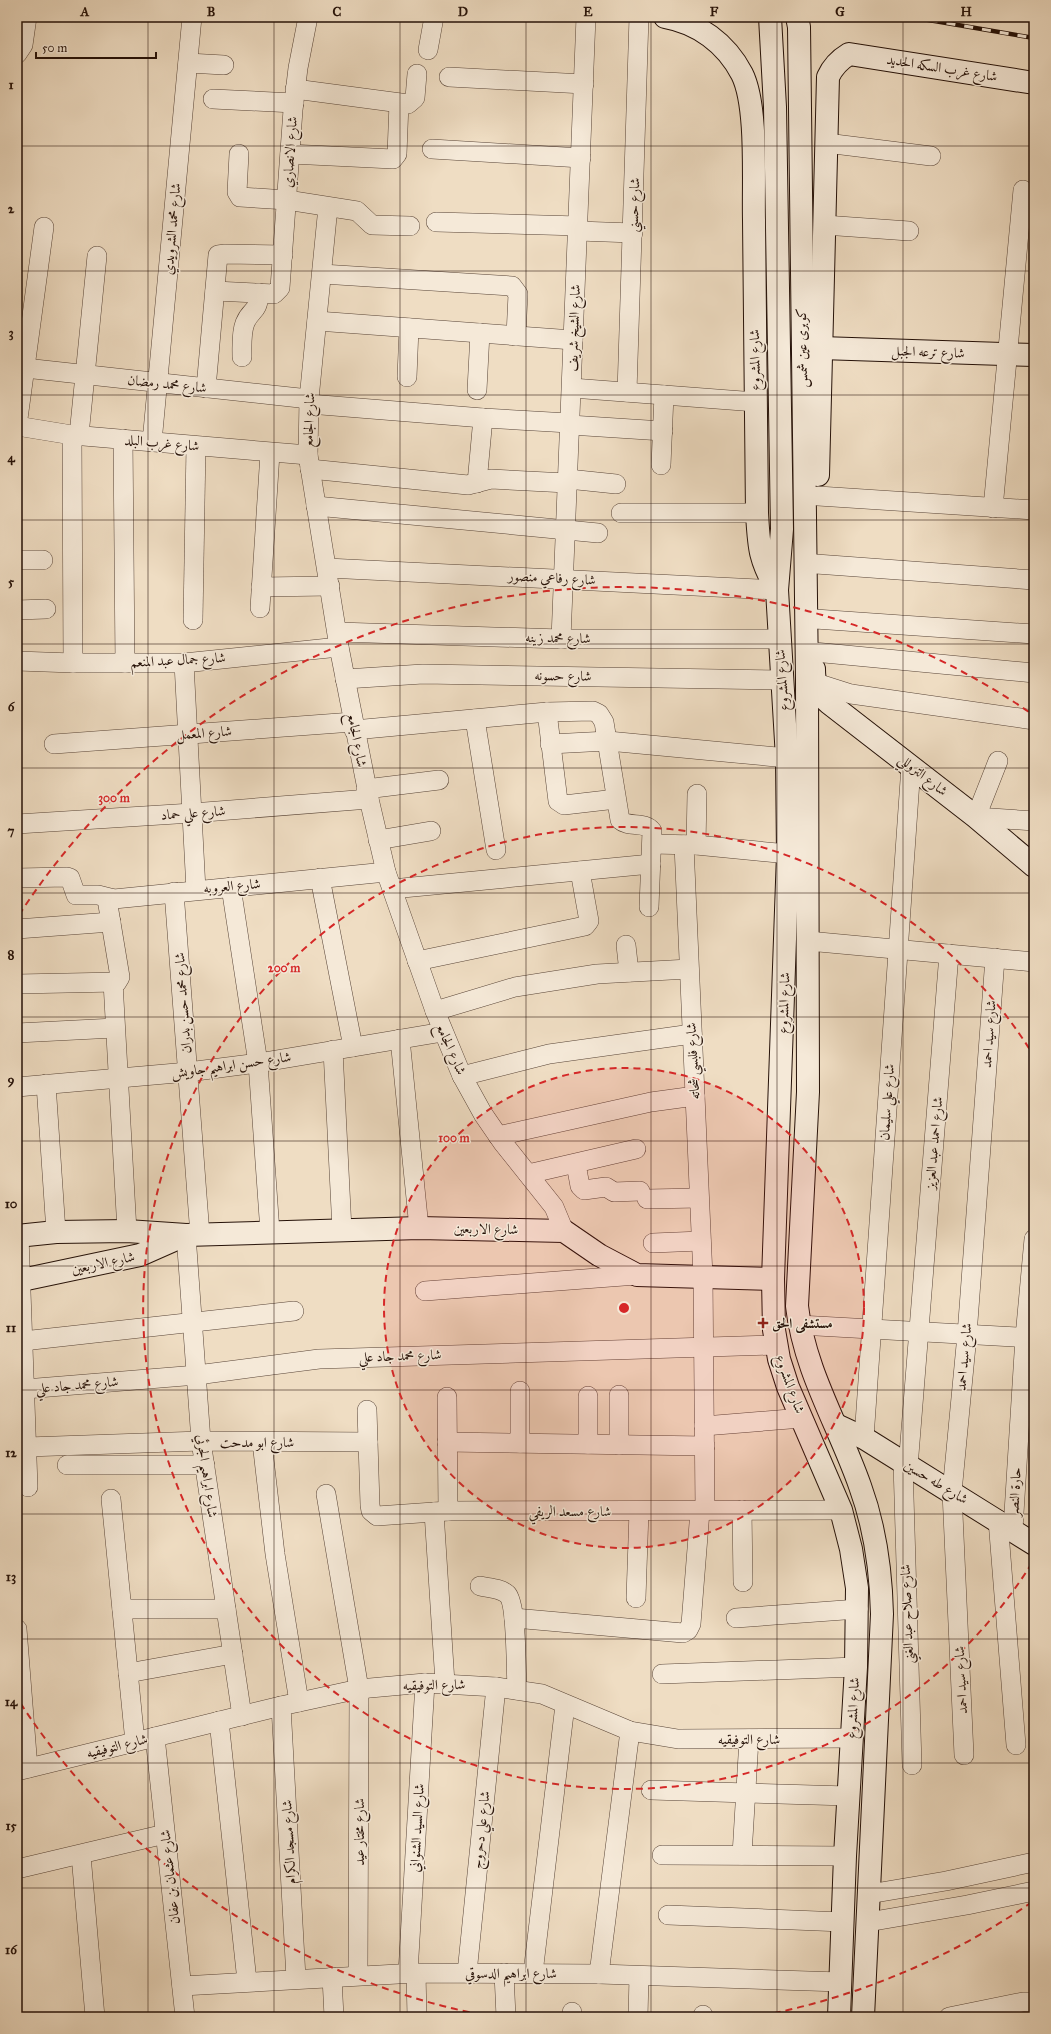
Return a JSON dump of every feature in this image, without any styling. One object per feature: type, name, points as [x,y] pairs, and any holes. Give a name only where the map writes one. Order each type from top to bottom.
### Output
[{"type":"main road","name":"كوبرى عين شمس","points":[[770,17],[775,107],[782,529],[777,590]]},
{"type":"main road","name":"شارع المشروع","points":[[668,18],[695,26],[706,32],[720,44],[733,58],[742,74],[748,92],[753,167],[757,513],[759,550],[765,569],[777,590],[786,758],[788,854],[773,1279],[776,1345],[783,1374],[841,1510],[851,1549],[858,1609],[845,1856],[839,2017]]},
{"type":"main road","name":"كوبرى عين شمس","points":[[799,20],[811,567],[810,681]]},
{"type":"main road","name":"شارع المشروع","points":[[849,54],[836,64],[828,77],[818,496],[811,567],[815,619],[814,652],[810,681],[808,1092],[797,1306],[799,1325],[807,1357],[836,1425],[868,1509],[878,1559],[881,1586],[882,1614],[863,2017]]},
{"type":"main road","name":"شارع غرب السكه الحديد","points":[[849,54],[1034,83]]},
{"type":"main road","name":"شارع ترعه الجبل","points":[[822,348],[1034,355]]},
{"type":"main road","name":"شارع التروللي","points":[[810,681],[829,704],[976,817],[1034,866]]},
{"type":"main road","name":"شارع الاربعين","points":[[18,1236],[56,1232],[127,1231],[193,1235],[419,1228],[564,1230]]},
{"type":"main road","points":[[564,1230],[599,1255],[637,1275],[773,1279]]},
{"type":"main road","name":"شارع الاربعين","points":[[19,1280],[140,1255],[193,1235]]},
{"type":"main road","name":"شارع طه حسين","points":[[836,1425],[864,1438],[1034,1544]]},
{"type":"street","points":[[17,54],[23,45],[27,17]]},
{"type":"street","name":"شارع محمد الشرويدي","points":[[152,442],[192,17]]},
{"type":"street","name":"شارع الانصاري","points":[[259,293],[274,294],[280,288],[295,96],[308,17]]},
{"type":"street","points":[[428,50],[434,17]]},
{"type":"street","name":"شارع الشيخ شريف","points":[[561,639],[579,228],[586,17]]},
{"type":"street","name":"شارع حسني","points":[[627,392],[639,17]]},
{"type":"street","points":[[188,63],[224,65]]},
{"type":"street","points":[[214,99],[295,96],[408,104],[414,101],[417,74]]},
{"type":"street","points":[[449,77],[584,84]]},
{"type":"street","points":[[290,154],[392,159],[397,154],[399,103]]},
{"type":"street","points":[[826,143],[931,156]]},
{"type":"street","points":[[432,149],[581,158]]},
{"type":"street","points":[[239,154],[237,192],[240,196],[287,200],[357,212],[372,225],[410,226]]},
{"type":"street","points":[[993,508],[1006,355],[1023,190]]},
{"type":"street","name":"شارع الجامع","points":[[328,207],[309,402],[309,462],[353,726],[367,794],[386,872],[392,890],[435,1011],[462,1076],[483,1114],[498,1136],[554,1207],[564,1230]]},
{"type":"street","points":[[436,222],[579,228],[633,233]]},
{"type":"street","points":[[824,226],[909,231]]},
{"type":"street","points":[[17,426],[44,227]]},
{"type":"street","points":[[206,388],[217,258],[220,254],[283,255]]},
{"type":"street","points":[[73,663],[75,435],[85,375],[97,256]]},
{"type":"street","points":[[322,274],[508,285],[515,288],[518,294],[516,336]]},
{"type":"street","points":[[214,292],[259,293],[257,308],[247,317],[244,325],[242,357]]},
{"type":"street","points":[[318,321],[573,340]]},
{"type":"street","points":[[407,377],[409,328]]},
{"type":"street","points":[[477,390],[480,333]]},
{"type":"street","name":"شارع محمد رمضان","points":[[25,368],[158,382],[309,402],[483,418],[663,431]]},
{"type":"street","points":[[572,388],[756,402]]},
{"type":"street","points":[[661,465],[664,395]]},
{"type":"street","points":[[477,484],[483,418]]},
{"type":"street","name":"شارع غرب البلد","points":[[17,426],[75,435],[270,453],[309,462],[468,485],[477,484],[491,479],[616,484]]},
{"type":"street","points":[[123,439],[125,663]]},
{"type":"street","points":[[193,620],[196,446]]},
{"type":"street","points":[[260,608],[260,587],[270,453]]},
{"type":"street","points":[[818,496],[1034,510]]},
{"type":"street","points":[[316,506],[598,533]]},
{"type":"street","points":[[621,513],[757,513]]},
{"type":"street","points":[[17,560],[43,560]]},
{"type":"street","points":[[811,567],[1034,580]]},
{"type":"street","name":"شارع رفاعي منصور","points":[[260,587],[328,577],[563,578],[777,590]]},
{"type":"street","points":[[17,610],[46,610]]},
{"type":"street","points":[[815,619],[1034,634]]},
{"type":"street","name":"شارع محمد زينه","points":[[338,640],[779,639]]},
{"type":"street","name":"شارع جمال عبد المنعم","points":[[17,661],[73,663],[184,663],[338,640]]},
{"type":"street","points":[[814,652],[1034,673]]},
{"type":"street","points":[[184,663],[196,890]]},
{"type":"street","name":"شارع حسونه","points":[[345,679],[423,674],[782,680]]},
{"type":"street","points":[[810,681],[851,694],[1034,720]]},
{"type":"street","name":"شارع المعمل","points":[[54,744],[188,734],[475,719],[547,712],[594,711],[599,714],[604,722],[608,741]]},
{"type":"street","points":[[547,712],[558,801],[564,805],[616,799]]},
{"type":"street","points":[[475,719],[496,850]]},
{"type":"street","points":[[608,741],[620,820],[626,823],[650,828],[652,844],[649,907]]},
{"type":"street","points":[[550,744],[608,741],[786,758]]},
{"type":"street","points":[[998,761],[976,817],[1034,821]]},
{"type":"street","name":"شارع علي سليمان","points":[[864,1438],[911,766]]},
{"type":"street","name":"شارع علي حماد","points":[[17,824],[192,813],[367,794],[439,780]]},
{"type":"street","name":"شارع فلبسي شحاته","points":[[514,1618],[679,1634],[688,1630],[691,1624],[702,1511],[704,1446],[703,1277],[689,969],[690,845],[697,794]]},
{"type":"street","points":[[378,840],[431,831]]},
{"type":"street","points":[[652,844],[690,845],[788,854]]},
{"type":"street","points":[[392,890],[651,864]]},
{"type":"street","points":[[417,961],[585,926],[589,921],[580,871]]},
{"type":"street","name":"شارع العروبه","points":[[17,878],[68,876],[71,880],[74,893],[79,896],[98,895],[107,899],[386,872]]},
{"type":"street","points":[[320,878],[353,1047]]},
{"type":"street","points":[[231,887],[258,1063],[270,1232]]},
{"type":"street","name":"شارع محمد حسن بدران","points":[[174,892],[188,1072],[193,1235]]},
{"type":"street","points":[[17,984],[117,982],[120,977],[107,899]]},
{"type":"street","points":[[17,929],[111,922]]},
{"type":"street","points":[[808,941],[1034,962]]},
{"type":"street","points":[[626,945],[629,972]]},
{"type":"street","name":"شارع احمد عبد العزيز","points":[[906,1465],[919,1332],[949,954]]},
{"type":"street","name":"شارع سيد احمد","points":[[964,1755],[952,1492],[967,1334],[994,958]]},
{"type":"street","points":[[435,1011],[515,987],[597,974],[689,969]]},
{"type":"street","points":[[113,982],[127,1231]]},
{"type":"street","points":[[17,1033],[115,1028]]},
{"type":"street","name":"شارع حسن ابراهيم جاويش","points":[[17,1087],[188,1072],[258,1063],[443,1032]]},
{"type":"street","points":[[462,1076],[549,1054],[692,1034]]},
{"type":"street","points":[[400,1039],[419,1228]]},
{"type":"street","points":[[333,1050],[342,1230]]},
{"type":"street","points":[[46,1084],[56,1232]]},
{"type":"street","points":[[498,1136],[651,1102],[695,1096]]},
{"type":"street","points":[[528,1174],[636,1149]]},
{"type":"street","points":[[576,1164],[580,1186],[584,1190],[606,1187],[614,1192],[700,1198]]},
{"type":"street","name":"شارع ابراهيم الجرئي","points":[[193,1235],[193,1322],[201,1441],[242,1716]]},
{"type":"street","points":[[18,1236],[28,1487]]},
{"type":"street","name":"حارة النصر","points":[[1016,1745],[1005,1525],[1029,1337],[1034,1239]]},
{"type":"street","points":[[652,1243],[701,1241]]},
{"type":"street","points":[[425,1291],[637,1275]]},
{"type":"street","points":[[23,1341],[294,1311]]},
{"type":"street","points":[[799,1325],[871,1330],[1029,1337]]},
{"type":"street","name":"شارع محمد جاد علي","points":[[25,1389],[197,1375],[320,1359],[776,1345]]},
{"type":"street","points":[[520,1391],[520,1443]]},
{"type":"street","points":[[619,1395],[619,1445]]},
{"type":"street","points":[[588,1396],[588,1444]]},
{"type":"street","points":[[445,1683],[441,1512],[447,1442],[447,1397]]},
{"type":"street","points":[[367,1410],[368,1442]]},
{"type":"street","points":[[704,1426],[802,1418]]},
{"type":"street","name":"شارع ابو مدحت","points":[[27,1447],[201,1441],[368,1442]]},
{"type":"street","name":"شارع مسجد الكرام","points":[[262,1442],[290,1704],[296,1978]]},
{"type":"street","name":"شارع مسعد الريفي","points":[[368,1442],[370,1505],[374,1514],[383,1516],[441,1512],[841,1510]]},
{"type":"street","points":[[447,1442],[704,1446]]},
{"type":"street","points":[[66,1465],[205,1465]]},
{"type":"street","name":"شارع صلاح عبد الغني","points":[[906,1465],[912,1765]]},
{"type":"street","name":"شارع مختار عيد","points":[[326,1494],[359,1689],[358,1975]]},
{"type":"street","points":[[111,1499],[135,1742]]},
{"type":"street","points":[[742,1510],[743,1582]]},
{"type":"street","points":[[636,1598],[639,1511]]},
{"type":"street","points":[[480,1586],[499,1590],[508,1595],[514,1608],[517,1690]]},
{"type":"street","points":[[122,1609],[226,1609]]},
{"type":"street","points":[[736,1618],[858,1609]]},
{"type":"street","points":[[17,1629],[22,1769]]},
{"type":"street","points":[[128,1673],[233,1654]]},
{"type":"street","points":[[662,1674],[856,1667]]},
{"type":"street","name":"شارع التوفيقيه","points":[[22,1769],[290,1704],[359,1689],[425,1683],[496,1687],[542,1694],[565,1705],[630,1731],[678,1739],[852,1738]]},
{"type":"street","name":"شارع السيد الشنواني","points":[[417,2017],[412,1973],[425,1683]]},
{"type":"street","name":"شارع علي دحروج","points":[[467,1973],[496,1687]]},
{"type":"street","points":[[533,1974],[565,1705]]},
{"type":"street","points":[[219,1721],[248,1981]]},
{"type":"street","points":[[599,1974],[630,1731]]},
{"type":"street","name":"شارع عثمان بن عفان","points":[[155,1737],[185,2017]]},
{"type":"street","points":[[742,1855],[749,1739]]},
{"type":"street","points":[[651,1790],[848,1796]]},
{"type":"street","points":[[17,1869],[166,1834]]},
{"type":"street","points":[[81,1854],[95,2017]]},
{"type":"street","points":[[662,1855],[845,1856]]},
{"type":"street","points":[[869,1894],[946,1881],[1034,1862]]},
{"type":"street","points":[[868,1922],[967,1905],[1034,1891]]},
{"type":"street","points":[[668,1915],[843,1922]]},
{"type":"street","name":"شارع ابراهيم الدسوقي","points":[[182,1986],[296,1978],[412,1973],[599,1974],[840,1982]]},
{"type":"street","points":[[504,1973],[506,2017]]},
{"type":"street","points":[[638,2017],[639,1976]]},
{"type":"street","points":[[332,1977],[334,2017]]},
{"type":"street","points":[[949,2017],[1023,2002],[1034,2002]]},
{"type":"railway","points":[[911,17],[1034,38]]},
{"type":"place","name":"مستشفى الحق","points":[[763,1323]]}]
